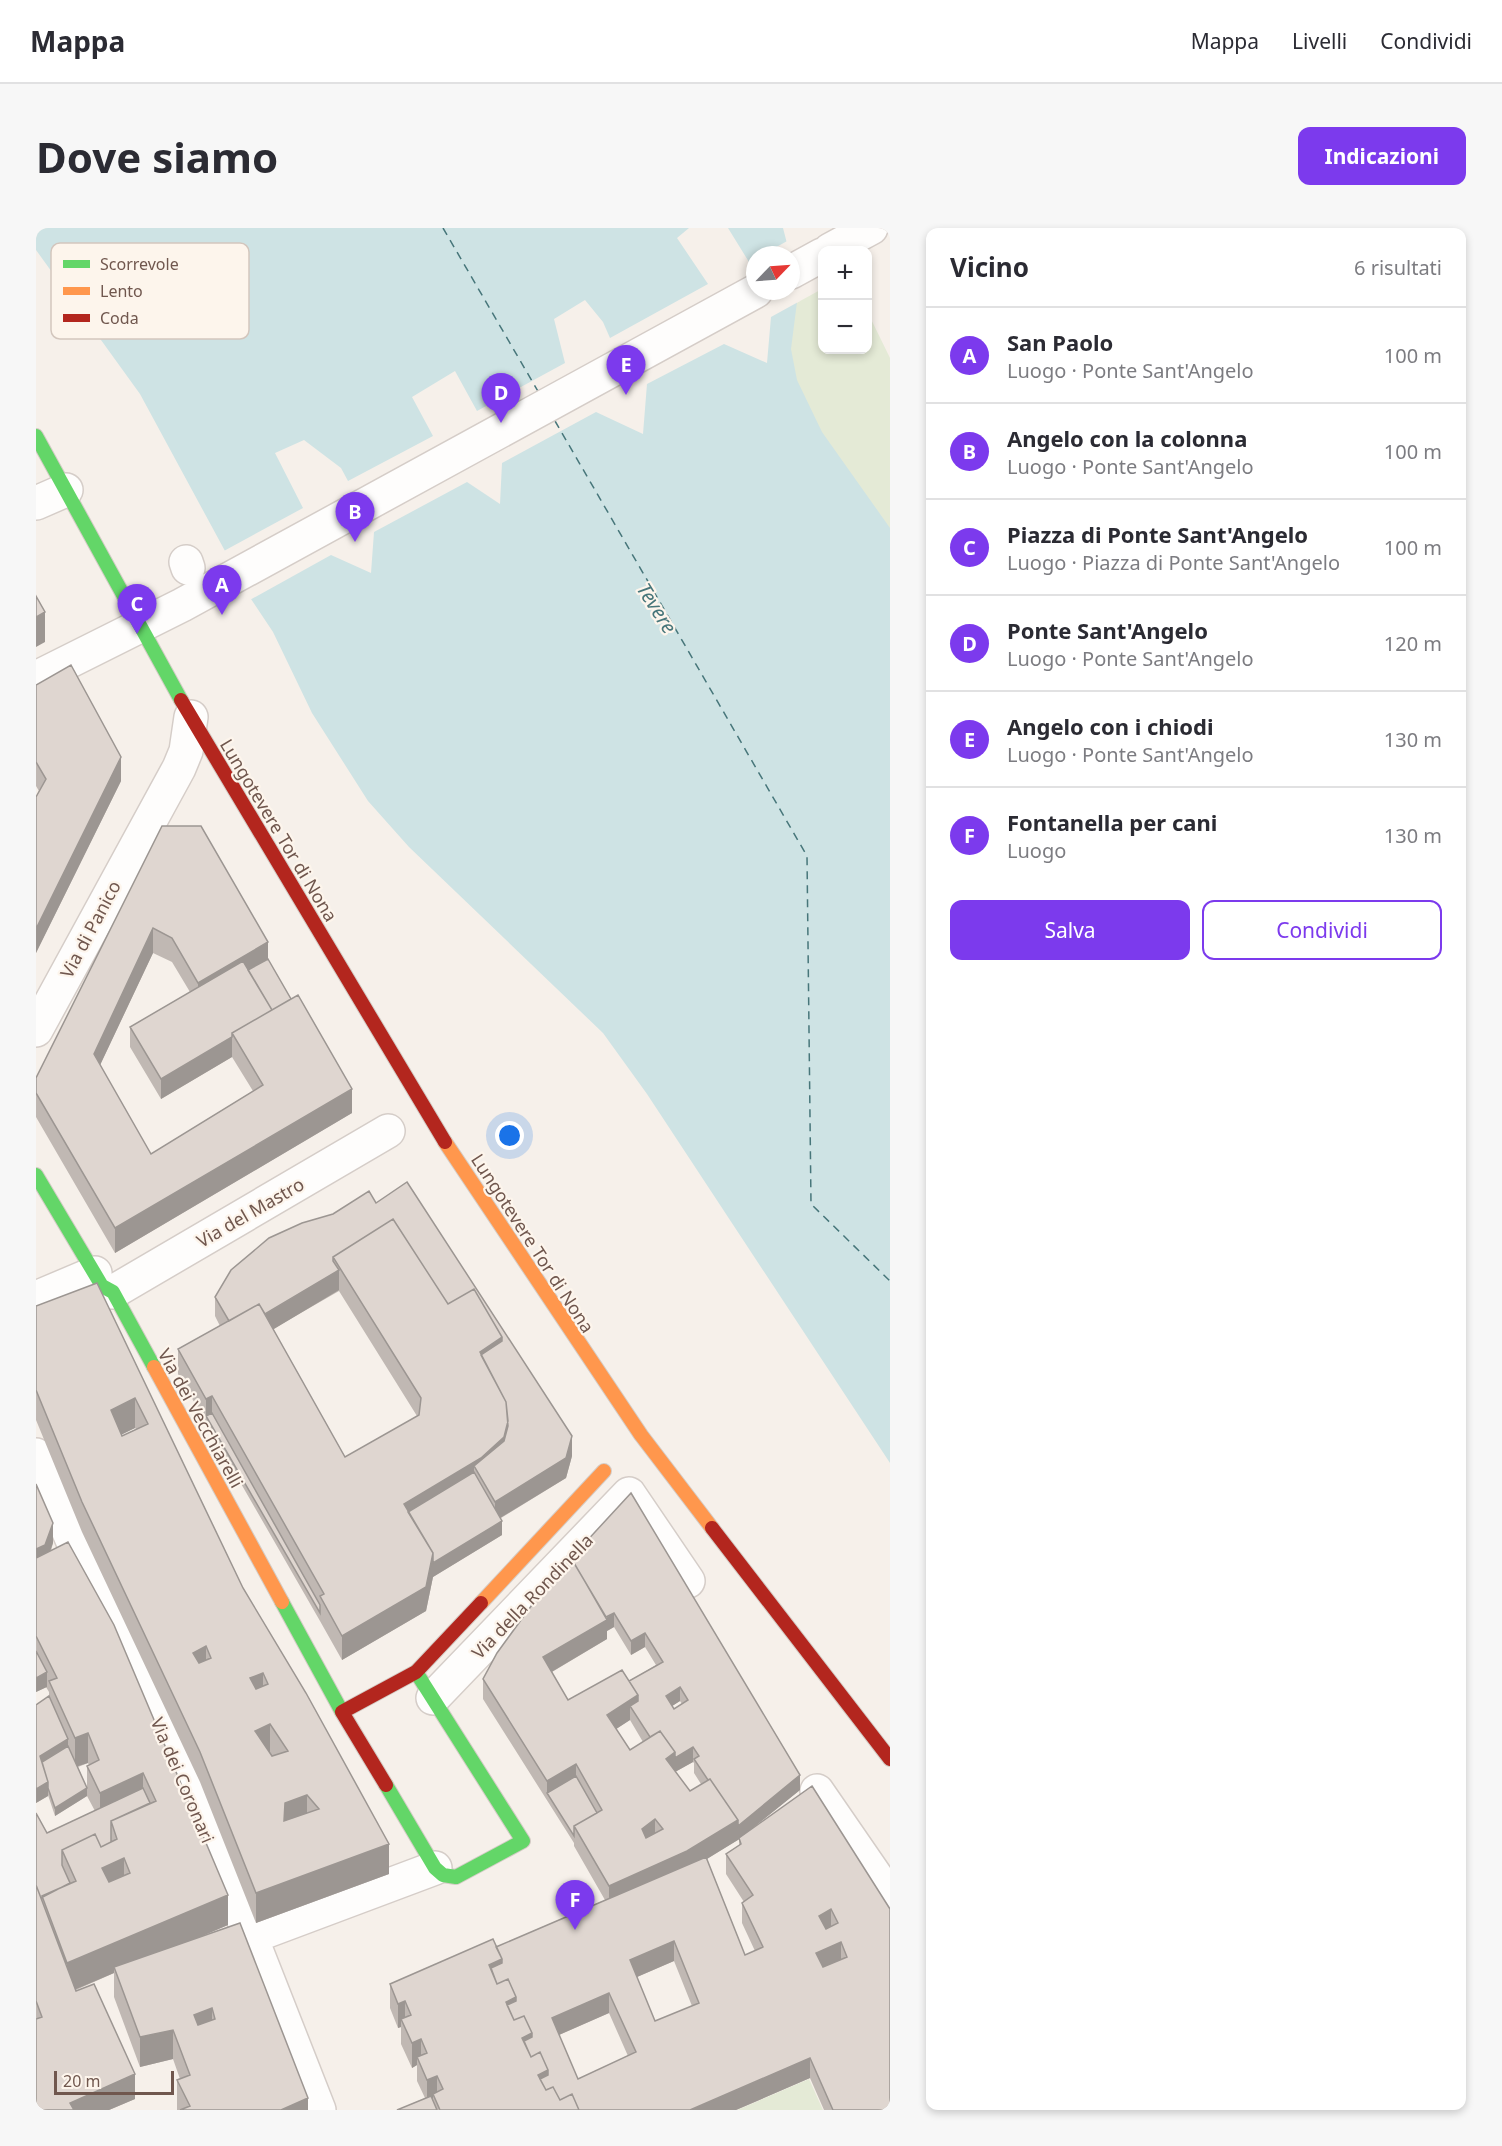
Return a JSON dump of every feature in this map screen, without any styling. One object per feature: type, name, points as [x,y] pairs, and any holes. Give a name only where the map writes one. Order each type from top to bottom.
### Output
[{"type":"main road","name":"Lungotevere Tor di Nona","points":[[36,436],[191,717],[423,1108],[545,1295],[641,1435],[890,1759]]},
{"type":"main road","name":"Via dei Vecchiarelli","points":[[36,1175],[104,1283],[342,1712],[435,1868]]},
{"type":"main road","name":"Via della Rondinella","points":[[342,1712],[425,1685],[444,1643],[604,1471]]},
{"type":"main road","points":[[425,1685],[523,1841],[456,1877],[443,1875],[435,1868]]},
{"type":"street","points":[[838,246],[870,229]]},
{"type":"street","points":[[800,267],[818,257]]},
{"type":"street","points":[[47,672],[142,627],[194,574],[746,296]]},
{"type":"street","points":[[36,503],[66,490]]},
{"type":"street","name":"Via di Panico","points":[[36,1030],[183,760],[191,717]]},
{"type":"street","name":"Via del Mastro","points":[[36,1298],[104,1283],[388,1131]]},
{"type":"street","name":"Via dei Coronari","points":[[36,1455],[67,1565],[152,1706],[251,1937],[319,2110]]},
{"type":"street","name":"Via della Rondinella","points":[[425,1685],[629,1494],[688,1581]]},
{"type":"street","points":[[817,1791],[890,1897]]},
{"type":"street","points":[[251,1937],[435,1868]]},
{"type":"green space","points":[[818,291],[818,354],[872,354],[872,321],[890,358],[890,600],[773,328],[771,317]]},
{"type":"green space","points":[[809,2079],[823,2110],[737,2110]]},
{"type":"water","name":"Tevere","points":[[36,228],[783,228],[788,246],[746,246],[746,300],[796,300],[791,349],[797,380],[822,432],[890,528],[890,1463],[647,1094],[603,1033],[409,847],[368,801],[312,713],[273,632],[251,599],[140,394],[100,339],[249,339],[249,243],[51,243],[51,271],[36,250]]},
{"type":"pier","points":[[689,228],[728,228],[746,257],[746,300],[800,300],[771,317],[767,363],[724,344],[647,384],[643,434],[596,412],[502,463],[500,504],[467,482],[374,532],[371,573],[331,555],[248,601],[222,552],[303,508],[275,453],[304,440],[341,468],[348,481],[433,436],[412,397],[455,371],[477,411],[565,363],[554,319],[585,300],[603,322],[610,338],[708,284],[677,238]]},
{"type":"pier","points":[[789,240],[790,246],[778,246]]},
{"type":"building","points":[[36,596],[45,612],[36,617]]},
{"type":"building","points":[[71,665],[121,757],[36,929],[36,797],[46,779],[36,762],[36,685]]},
{"type":"building","points":[[162,826],[201,826],[268,942],[198,983],[172,938],[153,928],[94,1054],[151,1154],[263,1085],[232,1033],[298,995],[352,1089],[115,1228],[36,1093],[36,1078]]},
{"type":"building","points":[[268,959],[291,999],[272,1010],[248,970]]},
{"type":"building","points":[[243,961],[272,1010],[232,1033],[232,1037],[161,1079],[130,1027]]},
{"type":"building","points":[[407,1182],[572,1436],[566,1458],[495,1502],[474,1466],[504,1441],[508,1426],[506,1402],[481,1355],[502,1341],[502,1337],[474,1289],[448,1304],[393,1219],[333,1257],[339,1270],[265,1314],[259,1304],[229,1321],[215,1297],[231,1270],[269,1238],[302,1223],[333,1214],[369,1191],[376,1203]]},
{"type":"building","points":[[393,1219],[448,1304],[474,1289],[502,1337],[480,1352],[506,1402],[508,1421],[504,1437],[481,1458],[404,1504],[433,1553],[426,1587],[342,1636],[320,1596],[324,1594],[212,1396],[206,1399],[178,1349],[259,1304],[345,1457],[419,1415],[421,1398],[333,1257]]},
{"type":"building","points":[[97,1283],[243,1588],[306,1693],[389,1844],[256,1893],[200,1752],[82,1502],[36,1390],[36,1306]],"holes":[[[135,1398],[148,1424],[122,1436],[111,1410]],[[206,1646],[211,1658],[199,1663],[193,1653]],[[263,1673],[268,1684],[256,1689],[250,1678]],[[270,1724],[288,1751],[272,1756],[255,1731]],[[307,1795],[319,1809],[284,1821],[285,1803]]]},
{"type":"building","points":[[212,1413],[320,1605],[320,1613],[206,1416]]},
{"type":"building","points":[[474,1472],[502,1521],[433,1563],[433,1553],[408,1512]]},
{"type":"building","points":[[36,1484],[53,1523],[45,1545],[36,1549]]},
{"type":"building","points":[[631,1493],[800,1775],[738,1826],[738,1820],[694,1759],[699,1756],[693,1747],[675,1758],[675,1752],[660,1731],[650,1737],[630,1706],[638,1701],[638,1695],[629,1681],[663,1662],[645,1633],[631,1641],[614,1613],[606,1617],[571,1558]],"holes":[[[680,1687],[688,1700],[674,1709],[666,1696]]]},
{"type":"building","points":[[68,1542],[114,1625],[228,1895],[67,1963],[42,1896],[76,1881],[62,1850],[95,1834],[101,1847],[117,1839],[111,1821],[156,1801],[143,1773],[100,1793],[87,1766],[99,1760],[88,1733],[75,1738],[49,1681],[57,1678],[36,1636],[36,1558]],"holes":[[[124,1858],[130,1873],[109,1882],[102,1868]]]},
{"type":"building","points":[[569,1554],[607,1620],[543,1657],[568,1700],[622,1670],[638,1695],[607,1715],[630,1750],[660,1731],[675,1752],[666,1759],[690,1791],[710,1779],[738,1820],[687,1851],[609,1886],[574,1826],[602,1810],[576,1764],[547,1781],[483,1679],[497,1653]],"holes":[[[655,1819],[663,1829],[646,1838],[642,1829]]]},
{"type":"building","points":[[36,1651],[47,1672],[36,1678]]},
{"type":"building","points":[[49,1696],[68,1739],[40,1756],[48,1782],[36,1789],[36,1705]]},
{"type":"building","points":[[68,1746],[87,1788],[55,1808],[42,1762]]},
{"type":"building","points":[[576,1776],[597,1813],[574,1826],[574,1836],[547,1793]]},
{"type":"building","points":[[812,1786],[890,1909],[890,2110],[833,2110],[810,2058],[690,2110],[579,2110],[572,2094],[560,2100],[553,2087],[546,2090],[540,2079],[548,2075],[548,2070],[540,2052],[531,2057],[524,2041],[532,2037],[532,2033],[524,2016],[514,2020],[507,2005],[516,2001],[508,1979],[497,1984],[491,1968],[502,1963],[496,1947],[706,1857],[745,1955],[763,1947],[742,1903],[753,1895],[726,1854],[741,1844],[739,1838]],"holes":[[[831,1909],[838,1923],[826,1929],[819,1916]],[[674,1941],[699,2003],[655,2021],[630,1960]],[[841,1942],[847,1957],[823,1967],[816,1953]],[[609,1993],[636,2052],[578,2079],[552,2018]]]},
{"type":"building","points":[[143,1788],[150,1803],[111,1821],[111,1842],[101,1847],[95,1834],[62,1850],[62,1865],[70,1883],[41,1898],[36,1885],[36,1813],[47,1833]]},
{"type":"building","points":[[36,1885],[76,1991],[94,1984],[135,2074],[70,2103],[74,2110],[36,2110],[36,2019],[42,2017],[36,2001]]},
{"type":"building","points":[[240,1923],[308,2098],[281,2110],[180,2110],[190,2106],[177,2080],[190,2075],[173,2030],[140,2037],[114,1967]],"holes":[[[212,2008],[215,2019],[198,2025],[194,2015]]]},
{"type":"building","points":[[493,1939],[502,1959],[489,1965],[497,1984],[508,1979],[516,1997],[506,2002],[514,2020],[524,2016],[532,2033],[522,2038],[531,2057],[540,2052],[548,2070],[538,2075],[546,2090],[553,2087],[560,2100],[572,2094],[579,2110],[440,2110],[433,2094],[443,2089],[437,2076],[427,2080],[417,2057],[427,2053],[421,2039],[412,2043],[401,2019],[411,2015],[405,2001],[398,2004],[390,1984]]},
{"type":"building","points":[[431,2096],[437,2110],[397,2110]]},
{"type":"ferry route","points":[[443,228],[539,393]]},
{"type":"ferry route","points":[[555,421],[807,856],[811,1204],[890,1281]]},
{"type":"traffic: fast","points":[[36,436],[181,700]]},
{"type":"traffic: fast","points":[[36,1175],[102,1286],[113,1292],[154,1367]]},
{"type":"traffic: fast","points":[[282,1602],[342,1712]]},
{"type":"traffic: fast","points":[[386,1785],[435,1868],[443,1875],[456,1877],[523,1841],[416,1672]]},
{"type":"traffic: slow","points":[[445,1142],[641,1435],[712,1528]]},
{"type":"traffic: slow","points":[[154,1367],[282,1602]]},
{"type":"traffic: slow","points":[[481,1603],[604,1471]]},
{"type":"traffic: jam","points":[[181,700],[445,1142]]},
{"type":"traffic: jam","points":[[712,1528],[890,1759]]},
{"type":"traffic: jam","points":[[386,1785],[342,1712],[416,1672],[481,1603]]},
{"type":"place","name":"Angelo con i chiodi","points":[[626,395]]},
{"type":"place","name":"Ponte Sant'Angelo","points":[[501,423]]},
{"type":"place","name":"Angelo con la colonna","points":[[355,542]]},
{"type":"place","name":"San Paolo","points":[[222,615]]},
{"type":"place","name":"Piazza di Ponte Sant'Angelo","points":[[137,634]]},
{"type":"place","name":"Fontanella per cani","points":[[575,1930]]}]
